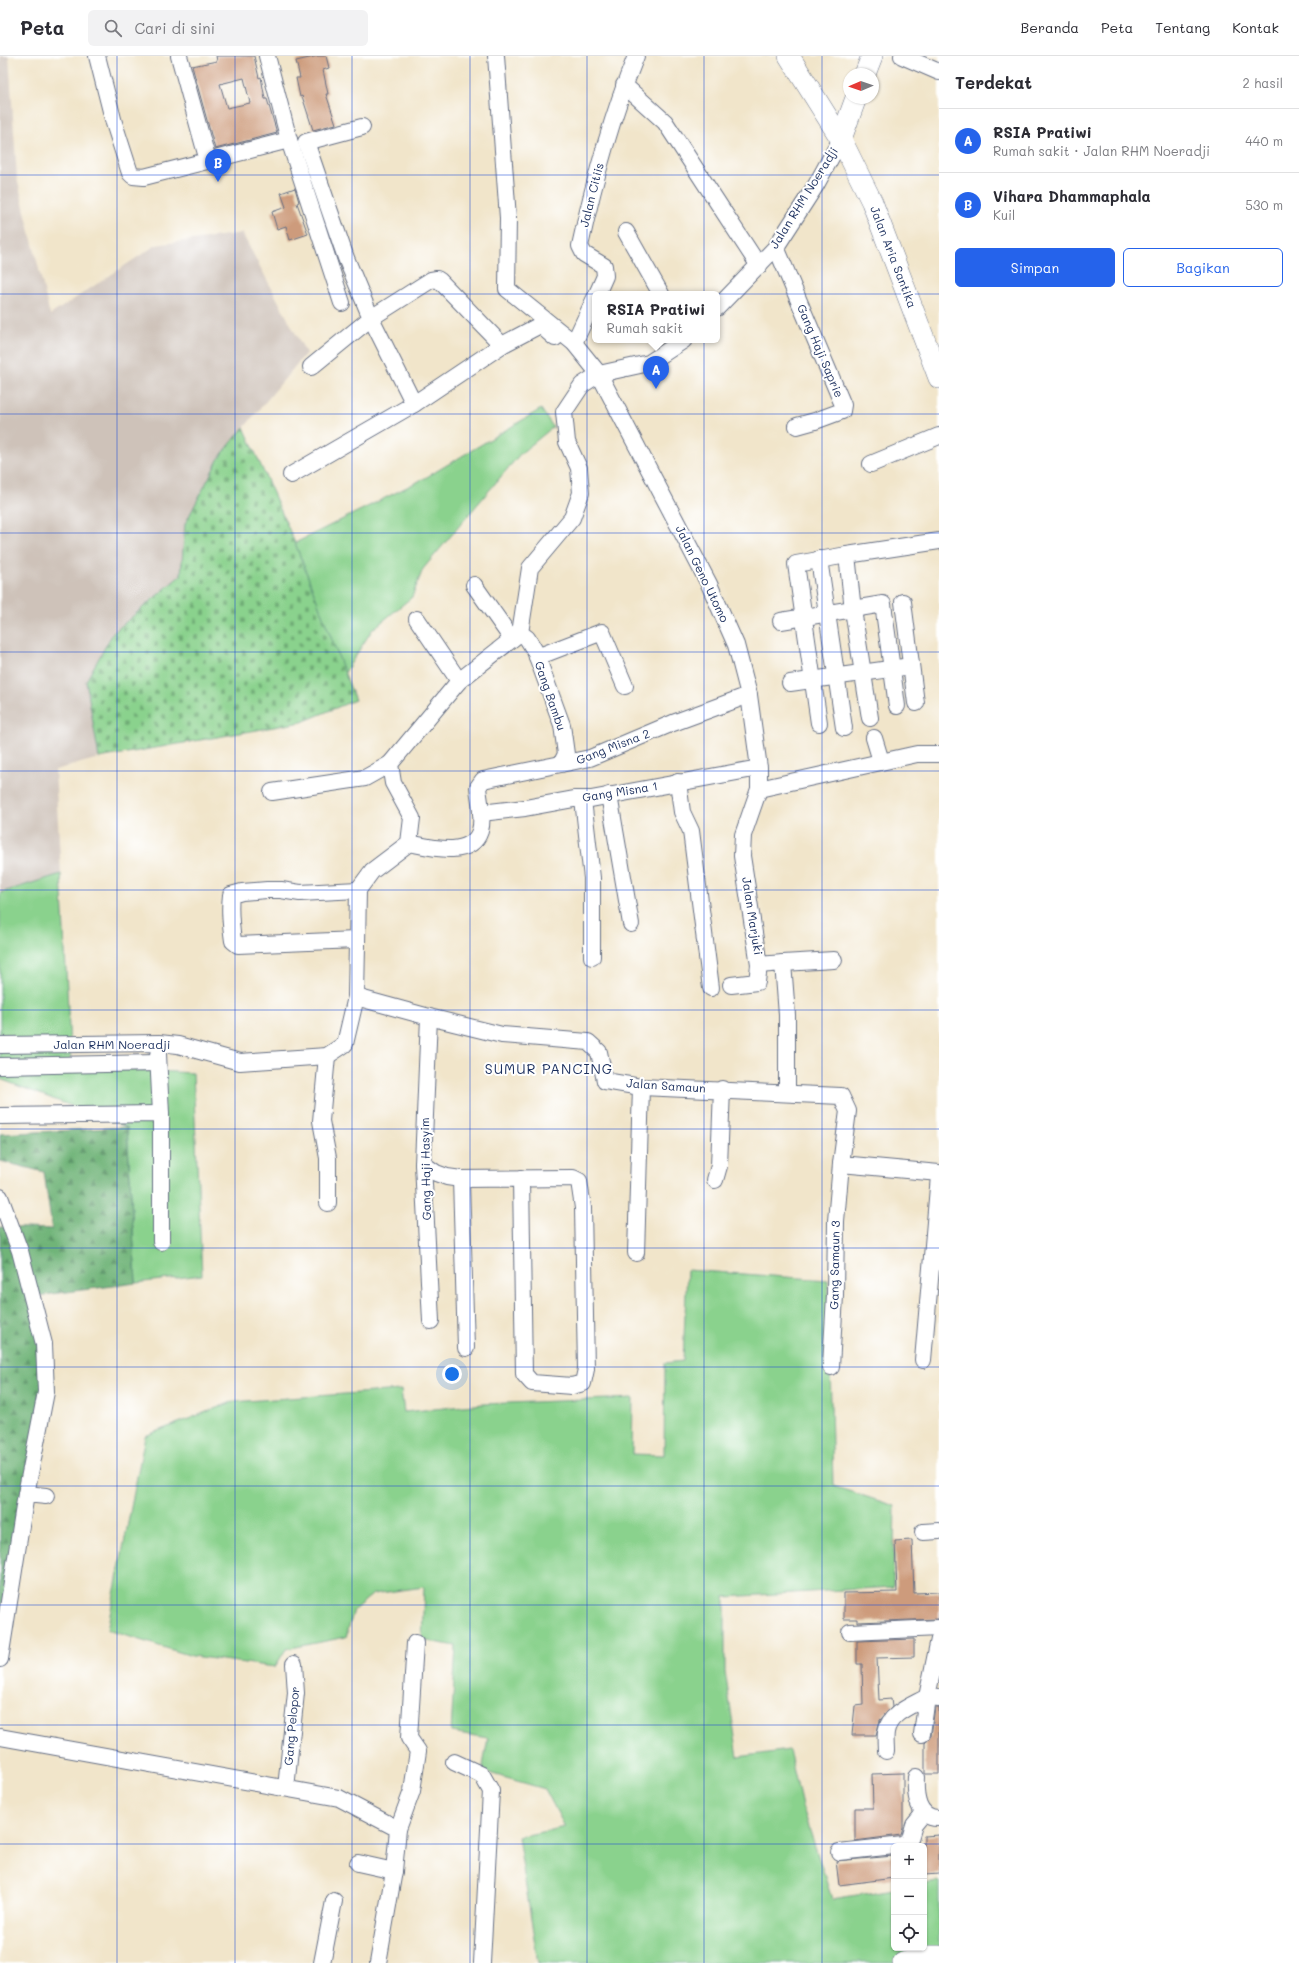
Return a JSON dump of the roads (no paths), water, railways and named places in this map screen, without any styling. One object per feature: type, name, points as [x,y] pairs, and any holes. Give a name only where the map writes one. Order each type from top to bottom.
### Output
[{"type":"street","points":[[97,56],[114,123],[130,173],[133,176],[144,177],[208,161],[296,144],[362,127]]},
{"type":"street","points":[[179,56],[208,161]]},
{"type":"street","points":[[267,56],[334,252],[371,318],[414,404]]},
{"type":"street","points":[[496,56],[508,218],[507,289],[558,335],[574,343],[596,376]]},
{"type":"street","name":"Jalan Citiis","points":[[598,291],[605,276],[604,266],[584,254],[580,246],[596,175],[624,85],[636,56]]},
{"type":"street","name":"Jalan Aria Santika","points":[[789,56],[841,139],[872,202],[939,378]]},
{"type":"street","points":[[867,68],[872,56]]},
{"type":"street","points":[[902,56],[939,72]]},
{"type":"street","points":[[624,85],[665,122],[759,266]]},
{"type":"street","points":[[841,139],[854,104]]},
{"type":"street","name":"Jalan RHM Noeradji","points":[[720,305],[776,247],[816,185],[841,139]]},
{"type":"street","points":[[296,144],[334,252],[342,303]]},
{"type":"street","points":[[626,232],[659,291]]},
{"type":"street","name":"Gang Haji Saprie","points":[[776,247],[843,405],[842,411],[797,426]]},
{"type":"street","points":[[312,367],[371,318],[431,280],[437,279],[502,345]]},
{"type":"street","points":[[574,343],[592,304]]},
{"type":"street","points":[[291,474],[414,404],[502,345],[543,322]]},
{"type":"street","points":[[558,335],[568,350],[596,376]]},
{"type":"street","points":[[272,792],[365,778],[390,764],[459,681],[516,636],[530,568],[572,518],[581,493],[579,468],[567,442],[564,412],[582,385],[596,376],[649,363],[679,343]]},
{"type":"street","name":"Jalan Geno Utomo","points":[[596,376],[708,584],[736,646],[749,695],[759,768],[759,789]]},
{"type":"street","points":[[871,464],[939,436]]},
{"type":"street","points":[[819,723],[796,564],[819,559],[939,541]]},
{"type":"street","points":[[847,555],[853,610],[870,718]]},
{"type":"street","points":[[819,559],[844,728]]},
{"type":"street","name":"Gang Bambu","points":[[474,585],[516,636],[531,644],[562,725],[566,754],[561,764]]},
{"type":"street","points":[[903,602],[916,703]]},
{"type":"street","points":[[781,621],[883,604],[897,706]]},
{"type":"street","points":[[417,619],[459,681]]},
{"type":"street","points":[[537,657],[602,632],[625,686]]},
{"type":"street","points":[[790,683],[911,666]]},
{"type":"street","name":"Gang Misna 2","points":[[409,843],[432,848],[460,848],[474,840],[480,831],[481,813],[478,787],[483,780],[590,758],[673,723],[749,695]]},
{"type":"street","points":[[874,738],[881,761]]},
{"type":"street","points":[[759,789],[917,754],[939,754]]},
{"type":"street","points":[[356,940],[234,944],[230,919],[231,895],[242,892],[267,890],[300,893],[358,890],[372,871],[409,843],[412,818],[393,783],[390,764]]},
{"type":"street","name":"Gang Misna 1","points":[[481,813],[525,808],[574,799],[583,800],[759,768]]},
{"type":"street","points":[[678,782],[682,812],[691,832],[711,988]]},
{"type":"street","name":"Jalan Marjuki","points":[[759,789],[743,835],[742,856],[760,965],[834,960]]},
{"type":"street","points":[[609,795],[631,924]]},
{"type":"street","points":[[583,800],[592,878],[592,957]]},
{"type":"street","name":"Jalan RHM Noeradji","points":[[0,1045],[159,1043],[178,1045],[198,1052],[240,1062],[327,1056],[345,1044],[356,997],[358,890]]},
{"type":"street","points":[[783,963],[788,1015],[787,1092]]},
{"type":"street","points":[[731,985],[757,982],[760,965]]},
{"type":"street","name":"Jalan Samaun","points":[[356,997],[502,1035],[588,1042],[599,1052],[605,1081],[641,1087],[722,1089],[840,1096],[848,1111],[841,1164]]},
{"type":"street","name":"Gang Haji Hasyim","points":[[429,1017],[423,1164],[431,1321]]},
{"type":"street","points":[[159,1043],[158,1063],[161,1114],[161,1242]]},
{"type":"street","points":[[327,1056],[321,1121],[328,1158],[328,1203]]},
{"type":"street","points":[[0,1066],[158,1063]]},
{"type":"street","points":[[636,1253],[641,1087]]},
{"type":"street","points":[[715,1180],[719,1166],[722,1089]]},
{"type":"street","points":[[0,1116],[161,1114]]},
{"type":"street","points":[[423,1164],[436,1173],[447,1177],[461,1179],[520,1178],[572,1178],[579,1181],[583,1208],[586,1370],[583,1382],[572,1386],[532,1383],[524,1374],[520,1178]]},
{"type":"street","points":[[841,1164],[939,1175],[923,1360]]},
{"type":"street","name":"Gang Samaun 3","points":[[831,1367],[835,1295],[836,1221],[841,1164]]},
{"type":"street","points":[[461,1179],[466,1348]]},
{"type":"street","points":[[0,1197],[20,1251],[44,1344],[46,1392],[26,1494],[0,1659]]},
{"type":"street","points":[[26,1494],[46,1496]]},
{"type":"street","points":[[923,1532],[939,1531]]},
{"type":"street","points":[[850,1632],[939,1628]]},
{"type":"street","points":[[922,1734],[933,1698],[939,1639]]},
{"type":"street","points":[[378,1963],[394,1871],[398,1829],[412,1792],[418,1751],[409,1738],[415,1643]]},
{"type":"street","name":"Gang Pelopor","points":[[286,1788],[296,1693],[294,1664]]},
{"type":"street","points":[[886,1751],[886,1731],[891,1720],[900,1712],[933,1698]]},
{"type":"street","points":[[0,1737],[339,1798],[398,1829]]},
{"type":"street","points":[[454,1762],[482,1775],[491,1791],[482,1963]]},
{"type":"street","points":[[916,1777],[915,1786],[918,1802],[923,1814],[931,1818],[939,1818]]},
{"type":"street","points":[[839,1852],[903,1845],[909,1842],[914,1826],[923,1814]]},
{"type":"street","points":[[358,1863],[394,1871]]},
{"type":"street","points":[[322,1963],[334,1901]]},
{"type":"street","points":[[903,1963],[925,1956],[939,1956]]},
{"type":"place","name":"Vihara Dhammaphala","points":[[218,182]]},
{"type":"place","name":"RSIA Pratiwi","points":[[656,389]]},
{"type":"district","name":"SUMUR PANCING","points":[[549,1069]]}]
